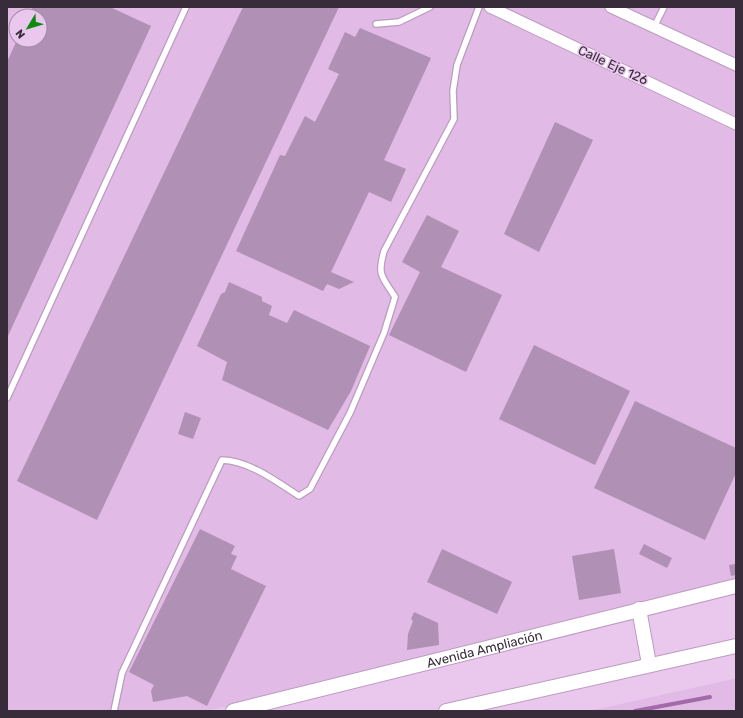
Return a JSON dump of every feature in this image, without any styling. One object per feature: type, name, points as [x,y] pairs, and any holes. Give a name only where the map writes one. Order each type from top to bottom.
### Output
[{"type":"street","name":"Calle Eje 126","points":[[490,7],[736,124]]},
{"type":"street","points":[[611,7],[736,65]]},
{"type":"street","name":"Avenida Ampliación","points":[[233,711],[274,706],[736,586]]},
{"type":"street","points":[[639,610],[649,664]]},
{"type":"street","points":[[446,711],[649,664],[736,646]]},
{"type":"lane","points":[[7,398],[186,7]]},
{"type":"lane","points":[[376,24],[399,22],[430,7]]},
{"type":"lane","points":[[114,711],[122,673],[222,460],[232,460],[268,476],[300,496],[310,489],[350,413],[384,333],[395,297],[384,280],[379,268],[384,251],[454,118],[453,91],[456,65],[479,7]]},
{"type":"lane","points":[[654,27],[664,7]]},
{"type":"shaded area","points":[[7,7],[736,7],[736,592],[206,711],[7,711]]},
{"type":"shaded area","points":[[736,678],[736,711],[589,711],[733,679]]},
{"type":"building","points":[[110,7],[151,26],[7,338],[7,62],[13,48],[48,48],[48,8],[32,8]]},
{"type":"building","points":[[243,7],[339,7],[97,520],[17,481]]},
{"type":"building","points":[[360,28],[431,58],[384,160],[406,169],[391,202],[369,192],[331,272],[354,282],[339,289],[327,284],[323,291],[236,251],[280,155],[285,156],[305,116],[315,122],[339,74],[328,69],[345,32],[355,37]]},
{"type":"building","points":[[555,122],[593,140],[539,252],[504,234]]},
{"type":"building","points":[[427,215],[459,231],[441,267],[502,295],[466,372],[389,335],[420,272],[402,262]]},
{"type":"building","points":[[229,282],[262,297],[262,301],[272,306],[269,315],[287,323],[294,310],[370,346],[351,391],[328,430],[222,380],[227,362],[197,346],[221,294],[225,292]]},
{"type":"building","points":[[534,345],[630,391],[595,465],[499,419]]},
{"type":"building","points":[[635,401],[736,448],[736,473],[705,540],[594,488]]},
{"type":"building","points":[[185,412],[201,418],[193,439],[178,434]]},
{"type":"building","points":[[200,529],[235,546],[231,554],[237,556],[231,569],[266,586],[207,706],[187,696],[153,702],[151,691],[154,685],[129,672]]},
{"type":"building","points":[[644,544],[672,558],[667,568],[639,554]]},
{"type":"building","points":[[442,549],[512,582],[497,614],[427,582]]},
{"type":"building","points":[[614,549],[621,593],[579,600],[572,556]]},
{"type":"building","points":[[736,564],[736,575],[731,576],[729,565]]},
{"type":"building","points":[[414,612],[438,623],[439,645],[407,650],[408,634],[413,621],[411,619]]},
{"type":"waterway","points":[[635,711],[710,697]]}]
